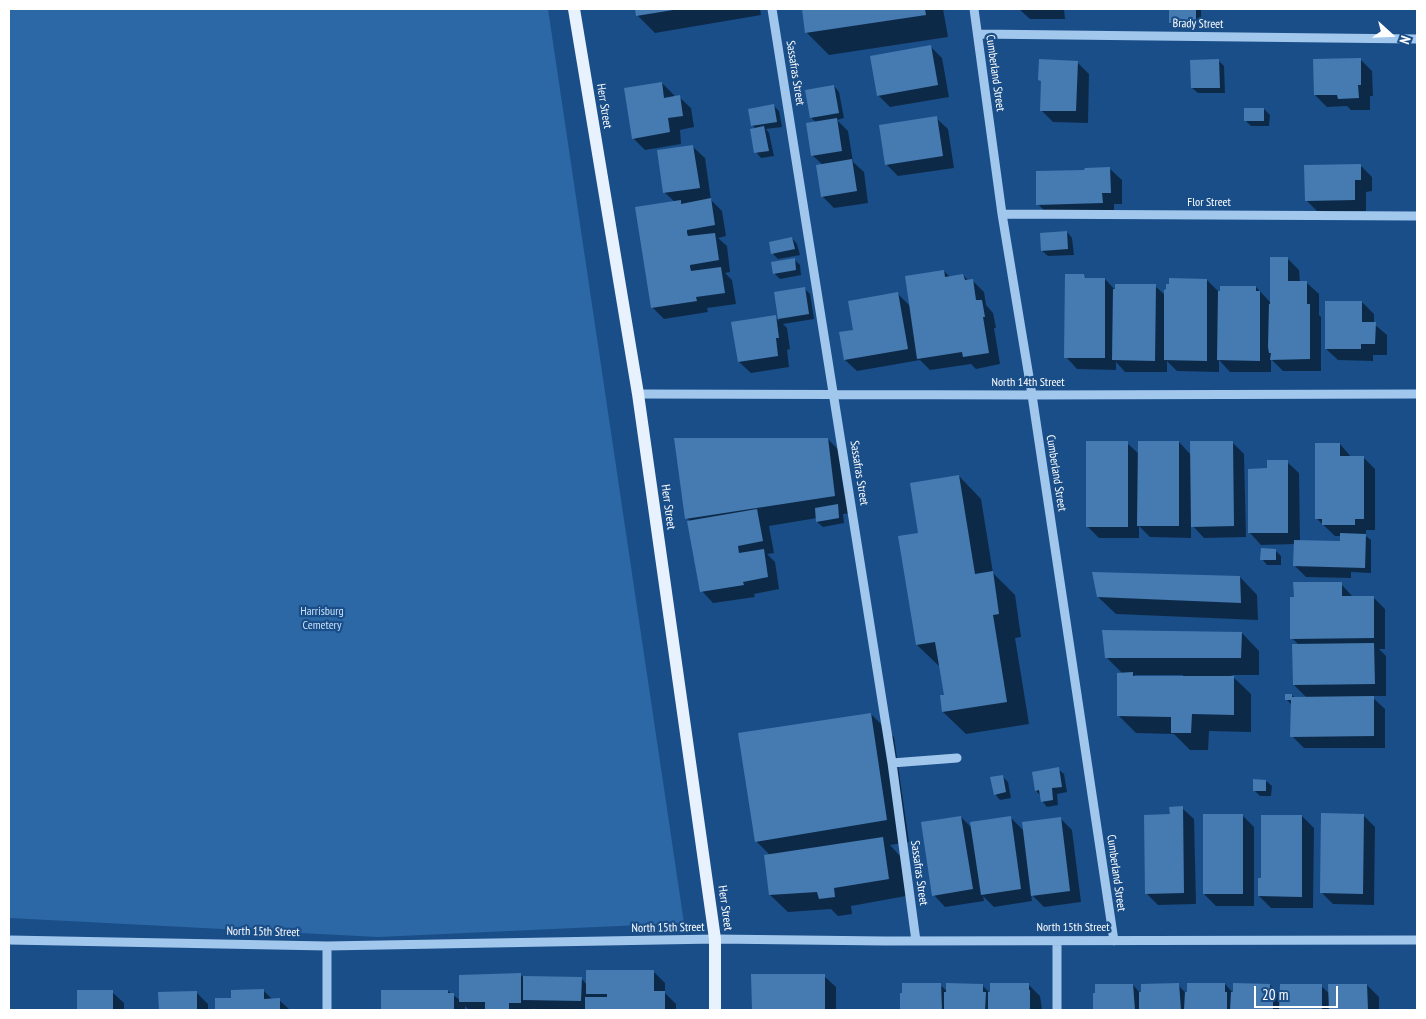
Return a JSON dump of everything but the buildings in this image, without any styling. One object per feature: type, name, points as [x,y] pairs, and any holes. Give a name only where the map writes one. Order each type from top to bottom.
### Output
[{"type":"main road","name":"Herr Street","points":[[574,9],[638,394],[715,940],[715,1010]]},
{"type":"street","name":"Sassafras Street","points":[[772,9],[892,763],[916,941]]},
{"type":"street","name":"Cumberland Street","points":[[974,9],[1002,214],[1032,396],[1114,941]]},
{"type":"street","name":"Brady Street","points":[[978,34],[1417,39]]},
{"type":"street","name":"Flor Street","points":[[1002,214],[1417,216]]},
{"type":"street","name":"North 14th Street","points":[[638,394],[1032,396],[1417,394]]},
{"type":"street","points":[[892,763],[957,758]]},
{"type":"street","name":"North 15th Street","points":[[9,940],[327,946],[715,940],[1417,940]]},
{"type":"street","points":[[1057,941],[1057,1010]]},
{"type":"street","points":[[327,946],[327,1010]]},
{"type":"green space","name":"Harrisburg Cemetery","points":[[9,9],[548,9],[684,923],[378,937],[9,918]]}]
